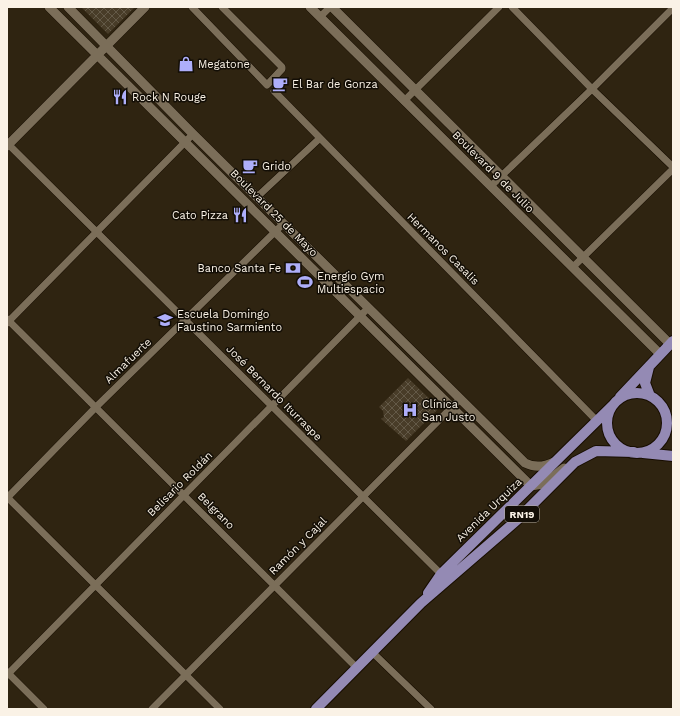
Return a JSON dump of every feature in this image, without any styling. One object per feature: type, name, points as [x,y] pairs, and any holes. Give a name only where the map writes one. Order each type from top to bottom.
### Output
[{"type":"main road","name":"Boulevard 25 de Mayo","points":[[49,7],[531,486]]},
{"type":"main road","name":"Boulevard 25 de Mayo","points":[[68,7],[283,224],[525,463],[531,466],[544,467],[559,459]]},
{"type":"main road","points":[[8,145],[145,7]]},
{"type":"main road","name":"Boulevard 9 de Julio","points":[[310,7],[660,354]]},
{"type":"main road","name":"Boulevard 9 de Julio","points":[[331,7],[671,342]]},
{"type":"main road","name":"Avenida Urquiza","points":[[421,603],[441,574],[615,403],[671,342]]},
{"type":"main road","points":[[652,362],[645,377],[645,383],[650,396],[658,402],[665,413],[673,421]]},
{"type":"main road","name":"RN19","points":[[650,396],[632,394],[624,396],[615,403],[608,418],[608,428],[611,437],[621,447],[636,452],[673,456]]},
{"type":"main road","name":"RN19","points":[[636,452],[652,448],[662,439],[666,426],[665,413]]},
{"type":"main road","name":"Avenida Urquiza","points":[[316,709],[421,603],[517,520],[574,463],[596,452],[636,452]]},
{"type":"main road","points":[[531,486],[543,484],[561,470],[574,463]]},
{"type":"street","points":[[192,7],[267,85],[282,69],[282,67],[222,7]]},
{"type":"street","points":[[320,17],[331,7]]},
{"type":"street","points":[[404,101],[499,7]]},
{"type":"street","points":[[512,7],[592,89],[673,168],[573,267]]},
{"type":"street","points":[[491,186],[592,89],[673,8]]},
{"type":"street","name":"Hermanos Casalis","points":[[274,91],[597,421]]},
{"type":"street","points":[[8,321],[193,134]]},
{"type":"street","points":[[257,197],[320,139]]},
{"type":"street","name":"José Bernardo Iturraspe","points":[[8,145],[441,574]]},
{"type":"street","name":"Almafuerte","points":[[7,498],[96,407],[283,224]]},
{"type":"street","name":"Belisario Roldán","points":[[7,674],[368,308]]},
{"type":"street","name":"Belgrano","points":[[8,321],[357,668]]},
{"type":"street","name":"Ramón y Cajal","points":[[152,709],[460,399]]},
{"type":"street","points":[[7,498],[220,709]]},
{"type":"street","points":[[372,652],[429,709]]},
{"type":"street","points":[[7,674],[44,709]]},
{"type":"building","points":[[81,7],[135,7],[108,34]]},
{"type":"building","name":"Clínica San Justo","points":[[408,378],[439,408],[406,441],[381,419],[384,417],[383,411],[379,407]]},
{"type":"place","name":"Megatone","points":[[186,64]]},
{"type":"place","name":"El Bar de Gonza","points":[[280,84]]},
{"type":"place","name":"Rock N Rouge","points":[[120,97]]},
{"type":"place","name":"Grido","points":[[250,166]]},
{"type":"place","name":"Cato Pizza","points":[[240,215]]},
{"type":"place","name":"Banco Santa Fe","points":[[293,268]]},
{"type":"place","name":"Energio Gym Multiespacio","points":[[305,282]]},
{"type":"place","name":"Escuela Domingo Faustino Sarmiento","points":[[165,320]]},
{"type":"place","name":"Clínica San Justo","points":[[410,410]]}]
